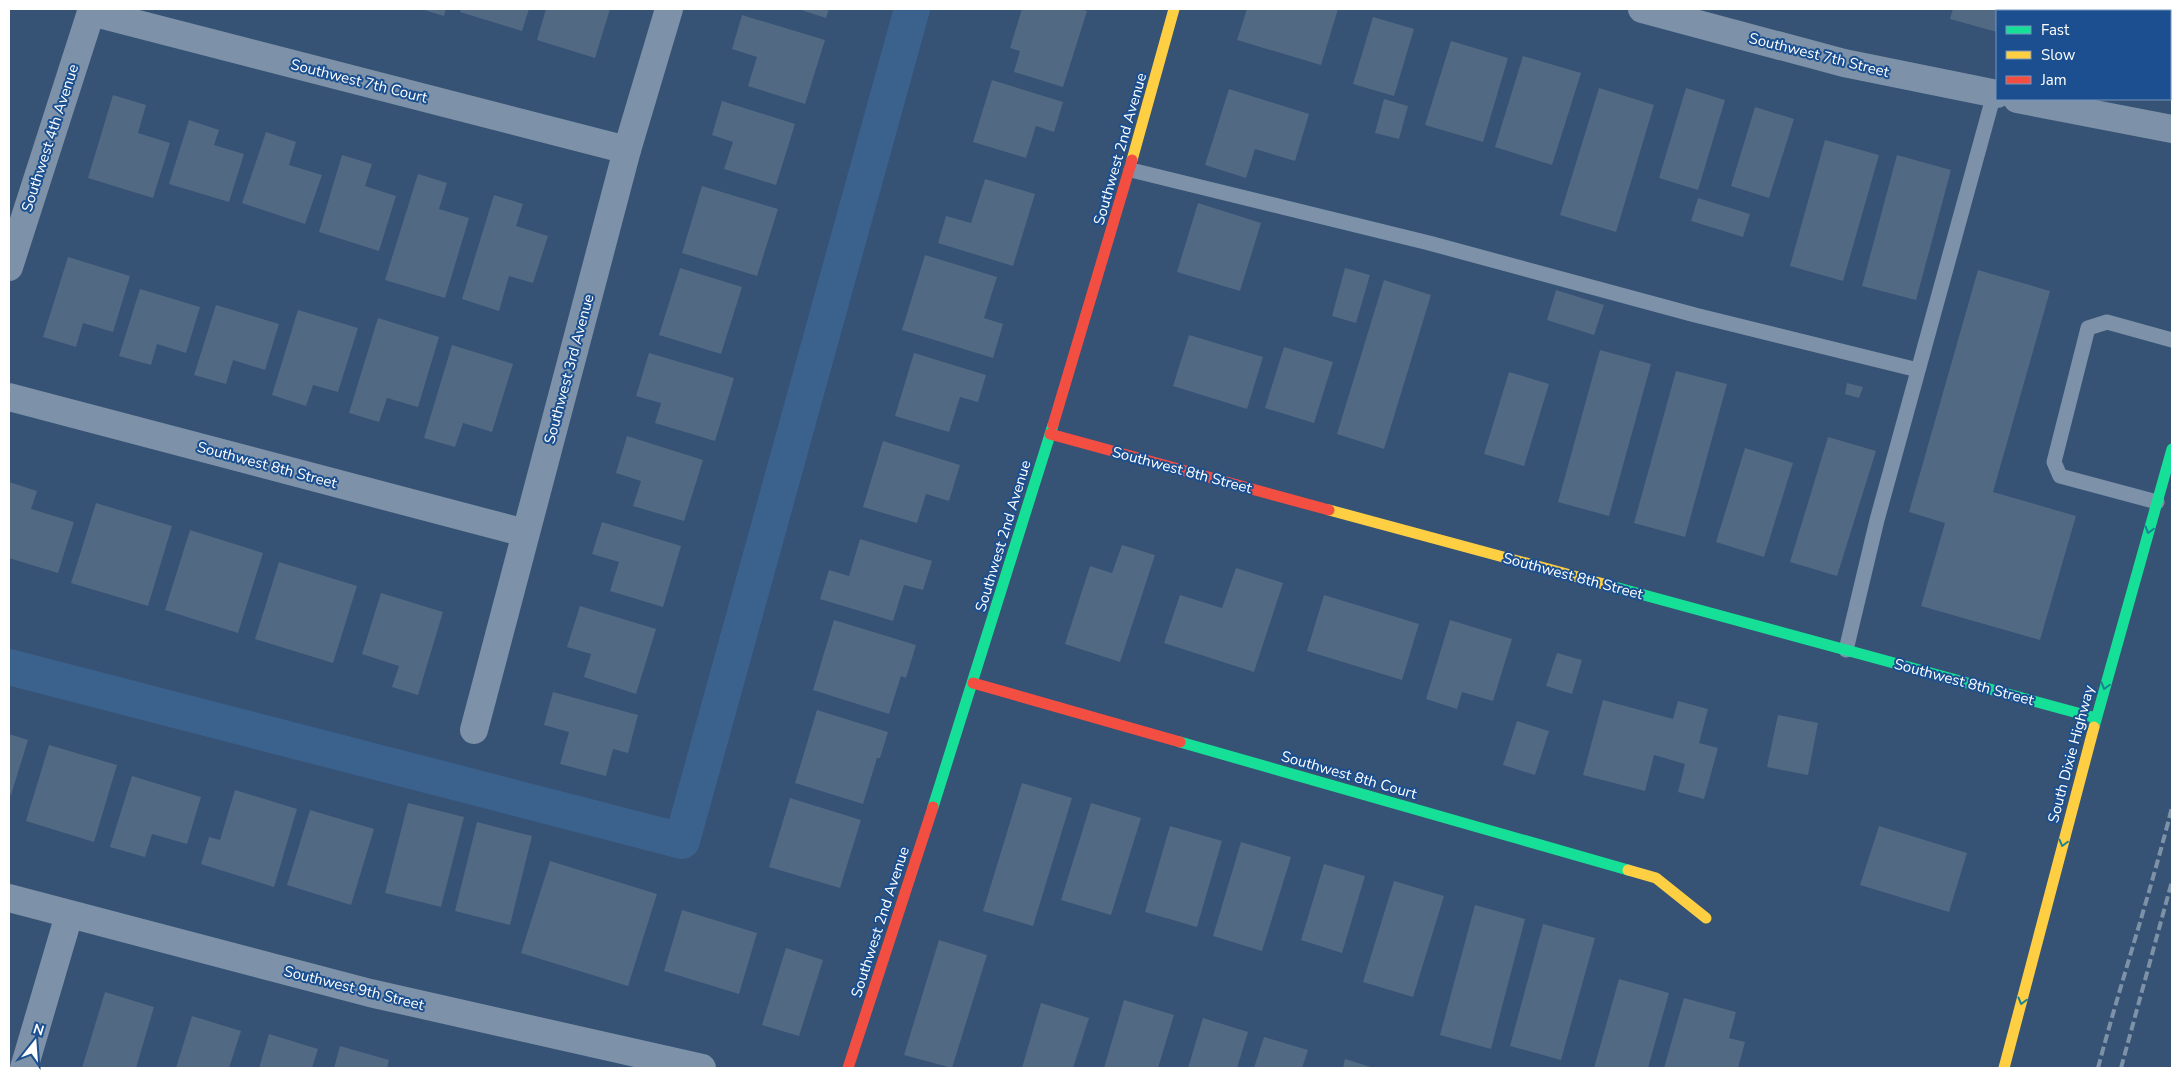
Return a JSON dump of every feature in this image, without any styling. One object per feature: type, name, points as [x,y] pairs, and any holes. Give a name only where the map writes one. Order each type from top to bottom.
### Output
[{"type":"street","name":"Southwest 3rd Avenue","points":[[474,730],[627,150],[669,9]]},
{"type":"street","name":"Southwest 2nd Avenue","points":[[848,1068],[973,683],[1050,434],[1131,170],[1174,9]]},
{"type":"street","name":"Southwest 7th Street","points":[[1642,9],[1844,63],[1996,95]]},
{"type":"street","name":"Southwest 7th Court","points":[[91,10],[627,150]]},
{"type":"street","name":"Southwest 4th Avenue","points":[[9,267],[91,10]]},
{"type":"street","name":"Southwest 7th Street","points":[[2023,100],[2172,130]]},
{"type":"street","name":"Southwest 8th Street","points":[[9,397],[525,533]]},
{"type":"street","name":"Southwest 8th Street","points":[[1050,434],[2096,718]]},
{"type":"street","name":"South Dixie Highway","points":[[2004,1068],[2096,718],[2172,450]]},
{"type":"street","name":"Southwest 8th Court","points":[[973,683],[1656,878],[1706,918]]},
{"type":"street","name":"Southwest 9th Street","points":[[9,898],[370,993],[702,1068]]},
{"type":"street","points":[[24,1068],[69,915]]},
{"type":"lane","points":[[1846,650],[1877,520],[1918,370],[2002,100]]},
{"type":"lane","points":[[1131,170],[1429,243],[1695,315],[1918,370]]},
{"type":"lane","points":[[2157,502],[2060,476],[2054,462],[2088,328],[2107,322],[2172,340]]},
{"type":"building","points":[[421,9],[446,9],[444,16]]},
{"type":"building","points":[[461,9],[529,9],[522,31],[460,12]]},
{"type":"building","points":[[546,9],[610,9],[595,58],[537,40]]},
{"type":"building","points":[[798,9],[829,9],[826,18]]},
{"type":"building","points":[[1022,9],[1079,9],[1087,11],[1063,87],[1014,72],[1020,51],[1010,48]]},
{"type":"building","points":[[1247,9],[1338,9],[1321,65],[1237,40]]},
{"type":"building","points":[[1953,9],[2011,9],[1996,10],[1996,32],[1950,19]]},
{"type":"building","points":[[742,15],[825,40],[805,104],[748,86],[757,57],[732,49]]},
{"type":"building","points":[[1373,17],[1414,29],[1394,96],[1353,84]]},
{"type":"building","points":[[1451,41],[1508,58],[1483,142],[1425,125]]},
{"type":"building","points":[[1523,56],[1581,73],[1552,165],[1495,147]]},
{"type":"building","points":[[992,80],[1063,102],[1054,132],[1036,126],[1026,158],[973,142]]},
{"type":"building","points":[[1599,88],[1654,105],[1616,232],[1560,215]]},
{"type":"building","points":[[1686,88],[1725,100],[1698,190],[1659,178]]},
{"type":"building","points":[[1229,89],[1309,114],[1295,161],[1255,149],[1246,178],[1205,165]]},
{"type":"building","points":[[113,95],[146,105],[138,133],[170,143],[153,198],[88,178]]},
{"type":"building","points":[[1384,99],[1408,106],[1399,139],[1375,133]]},
{"type":"building","points":[[722,101],[795,124],[776,185],[724,169],[733,142],[712,135]]},
{"type":"building","points":[[1755,107],[1794,119],[1769,198],[1731,186]]},
{"type":"building","points":[[189,120],[219,130],[214,145],[244,154],[229,202],[169,184]]},
{"type":"building","points":[[266,132],[296,142],[289,165],[322,175],[305,224],[242,203]]},
{"type":"building","points":[[1825,140],[1879,155],[1843,281],[1790,266]]},
{"type":"building","points":[[342,155],[372,164],[365,186],[396,196],[379,251],[319,232]]},
{"type":"building","points":[[1897,155],[1951,170],[1916,300],[1862,286]]},
{"type":"building","points":[[418,174],[447,183],[439,209],[469,218],[445,298],[385,280]]},
{"type":"building","points":[[985,179],[1035,194],[1013,266],[938,243],[946,216],[971,223]]},
{"type":"building","points":[[702,186],[778,209],[757,276],[682,253]]},
{"type":"building","points":[[494,195],[523,204],[516,226],[548,236],[533,283],[509,276],[499,311],[462,299]]},
{"type":"building","points":[[1698,198],[1750,214],[1743,237],[1691,221]]},
{"type":"building","points":[[1198,203],[1261,223],[1240,291],[1177,272]]},
{"type":"building","points":[[925,255],[997,277],[984,318],[1003,324],[993,358],[902,330]]},
{"type":"building","points":[[68,257],[130,276],[113,332],[83,323],[76,347],[43,337]]},
{"type":"building","points":[[680,268],[742,287],[721,354],[659,335]]},
{"type":"building","points":[[1345,268],[1370,275],[1356,323],[1332,316]]},
{"type":"building","points":[[1978,270],[2050,291],[1993,492],[2076,516],[2040,640],[1921,606],[1945,523],[1909,512]]},
{"type":"building","points":[[1384,280],[1431,295],[1384,449],[1337,434]]},
{"type":"building","points":[[140,289],[200,307],[186,353],[157,344],[151,365],[119,356]]},
{"type":"building","points":[[1556,290],[1604,305],[1594,335],[1547,320]]},
{"type":"building","points":[[216,305],[279,324],[265,370],[233,360],[226,384],[194,375]]},
{"type":"building","points":[[298,310],[358,328],[338,392],[313,385],[306,406],[272,395]]},
{"type":"building","points":[[378,318],[439,337],[418,407],[387,398],[379,422],[349,413]]},
{"type":"building","points":[[1189,335],[1263,357],[1247,409],[1173,386]]},
{"type":"building","points":[[452,345],[513,364],[492,432],[463,423],[455,447],[424,438]]},
{"type":"building","points":[[1284,347],[1333,362],[1314,423],[1265,408]]},
{"type":"building","points":[[1600,350],[1651,364],[1609,516],[1558,502]]},
{"type":"building","points":[[649,353],[734,378],[715,441],[655,423],[661,403],[636,396]]},
{"type":"building","points":[[914,353],[986,375],[978,402],[960,397],[949,432],[895,416]]},
{"type":"building","points":[[1676,371],[1727,384],[1685,537],[1634,523]]},
{"type":"building","points":[[1509,372],[1549,384],[1524,466],[1484,454]]},
{"type":"building","points":[[1847,383],[1863,387],[1859,398],[1845,394]]},
{"type":"building","points":[[627,436],[703,460],[684,521],[633,506],[641,481],[616,473]]},
{"type":"building","points":[[1828,437],[1876,451],[1837,576],[1790,562]]},
{"type":"building","points":[[883,441],[960,465],[949,501],[926,494],[917,523],[863,507]]},
{"type":"building","points":[[1745,448],[1793,463],[1764,557],[1716,542]]},
{"type":"building","points":[[9,482],[37,491],[31,509],[74,522],[58,573],[9,558]]},
{"type":"building","points":[[96,503],[172,526],[148,606],[71,583]]},
{"type":"building","points":[[602,522],[681,546],[663,607],[610,591],[619,562],[592,554]]},
{"type":"building","points":[[190,530],[263,553],[238,633],[165,610]]},
{"type":"building","points":[[860,539],[932,561],[923,590],[904,585],[893,621],[820,599],[829,570],[849,576]]},
{"type":"building","points":[[1122,545],[1155,555],[1120,662],[1065,644],[1090,566],[1112,573]]},
{"type":"building","points":[[279,562],[357,586],[333,663],[255,639]]},
{"type":"building","points":[[1236,568],[1283,583],[1254,672],[1164,643],[1180,595],[1222,608]]},
{"type":"building","points":[[381,593],[443,612],[418,695],[392,687],[399,666],[362,654]]},
{"type":"building","points":[[1324,595],[1419,624],[1402,680],[1307,651]]},
{"type":"building","points":[[580,606],[656,629],[636,694],[584,677],[591,654],[567,647]]},
{"type":"building","points":[[834,620],[916,645],[906,678],[901,676],[889,714],[813,690]]},
{"type":"building","points":[[1450,620],[1512,639],[1493,701],[1462,692],[1457,709],[1426,699]]},
{"type":"building","points":[[1557,653],[1582,660],[1572,694],[1546,686]]},
{"type":"building","points":[[553,692],[638,715],[628,753],[613,749],[606,776],[560,764],[569,732],[544,725]]},
{"type":"building","points":[[1603,700],[1673,719],[1678,701],[1708,709],[1699,743],[1718,748],[1704,799],[1678,792],[1685,764],[1654,755],[1645,791],[1583,775]]},
{"type":"building","points":[[817,710],[888,732],[880,758],[877,758],[863,804],[795,783]]},
{"type":"building","points":[[1778,715],[1818,723],[1808,775],[1767,767]]},
{"type":"building","points":[[1517,721],[1549,731],[1535,775],[1503,765]]},
{"type":"building","points":[[9,734],[28,740],[11,795],[9,794]]},
{"type":"building","points":[[49,745],[117,765],[94,842],[26,821]]},
{"type":"building","points":[[132,776],[201,797],[187,844],[152,834],[145,857],[110,847]]},
{"type":"building","points":[[1022,783],[1072,798],[1033,926],[983,911]]},
{"type":"building","points":[[235,790],[297,809],[274,887],[201,864],[209,837],[220,840]]},
{"type":"building","points":[[790,798],[861,820],[840,888],[769,867]]},
{"type":"building","points":[[408,803],[464,817],[441,907],[385,893]]},
{"type":"building","points":[[1091,803],[1141,818],[1111,915],[1061,900]]},
{"type":"building","points":[[310,810],[374,829],[351,905],[287,885]]},
{"type":"building","points":[[477,822],[532,836],[510,925],[455,911]]},
{"type":"building","points":[[1170,826],[1222,841],[1197,927],[1145,912]]},
{"type":"building","points":[[1879,826],[1967,853],[1949,912],[1860,885]]},
{"type":"building","points":[[1241,842],[1291,857],[1262,951],[1213,936]]},
{"type":"building","points":[[550,861],[657,894],[628,986],[521,953]]},
{"type":"building","points":[[1324,864],[1365,876],[1342,953],[1301,940]]},
{"type":"building","points":[[1394,881],[1444,896],[1413,997],[1363,982]]},
{"type":"building","points":[[1475,905],[1525,919],[1491,1049],[1440,1035]]},
{"type":"building","points":[[682,910],[757,933],[739,994],[664,971]]},
{"type":"building","points":[[1543,924],[1595,938],[1561,1060],[1510,1046]]},
{"type":"building","points":[[939,940],[987,955],[952,1068],[904,1055]]},
{"type":"building","points":[[786,948],[823,960],[799,1036],[762,1025]]},
{"type":"building","points":[[1619,979],[1669,993],[1648,1068],[1594,1068]]},
{"type":"building","points":[[105,992],[154,1007],[136,1068],[82,1068]]},
{"type":"building","points":[[1684,998],[1736,1012],[1729,1038],[1745,1042],[1738,1068],[1664,1068]]},
{"type":"building","points":[[1124,1000],[1174,1015],[1158,1068],[1104,1068]]},
{"type":"building","points":[[1041,1003],[1089,1018],[1073,1068],[1022,1068]]},
{"type":"building","points":[[192,1016],[241,1031],[229,1068],[176,1068]]},
{"type":"building","points":[[1203,1018],[1248,1032],[1237,1068],[1188,1068]]},
{"type":"building","points":[[269,1034],[318,1049],[312,1068],[259,1068]]},
{"type":"building","points":[[1264,1037],[1308,1050],[1302,1068],[1254,1068]]},
{"type":"building","points":[[340,1046],[389,1060],[387,1068],[334,1068]]},
{"type":"building","points":[[1345,1059],[1374,1068],[1343,1068]]},
{"type":"waterway","points":[[9,667],[682,841],[912,9]]},
{"type":"railway","points":[[2098,1068],[2172,807]]},
{"type":"railway","points":[[2121,1068],[2172,881]]},
{"type":"traffic: fast","points":[[933,807],[1053,425]]},
{"type":"traffic: fast","points":[[2094,727],[2172,449]]},
{"type":"traffic: fast","points":[[1611,586],[2096,718]]},
{"type":"traffic: fast","points":[[1180,742],[1628,870]]},
{"type":"traffic: slow","points":[[1132,160],[1174,9]]},
{"type":"traffic: slow","points":[[1329,510],[1611,586]]},
{"type":"traffic: slow","points":[[2004,1068],[2094,727]]},
{"type":"traffic: slow","points":[[1628,870],[1656,878],[1706,918]]},
{"type":"traffic: jam","points":[[1053,425],[1132,160]]},
{"type":"traffic: jam","points":[[1050,434],[1329,510]]},
{"type":"traffic: jam","points":[[973,683],[1180,742]]},
{"type":"traffic: jam","points":[[848,1068],[933,807]]}]
